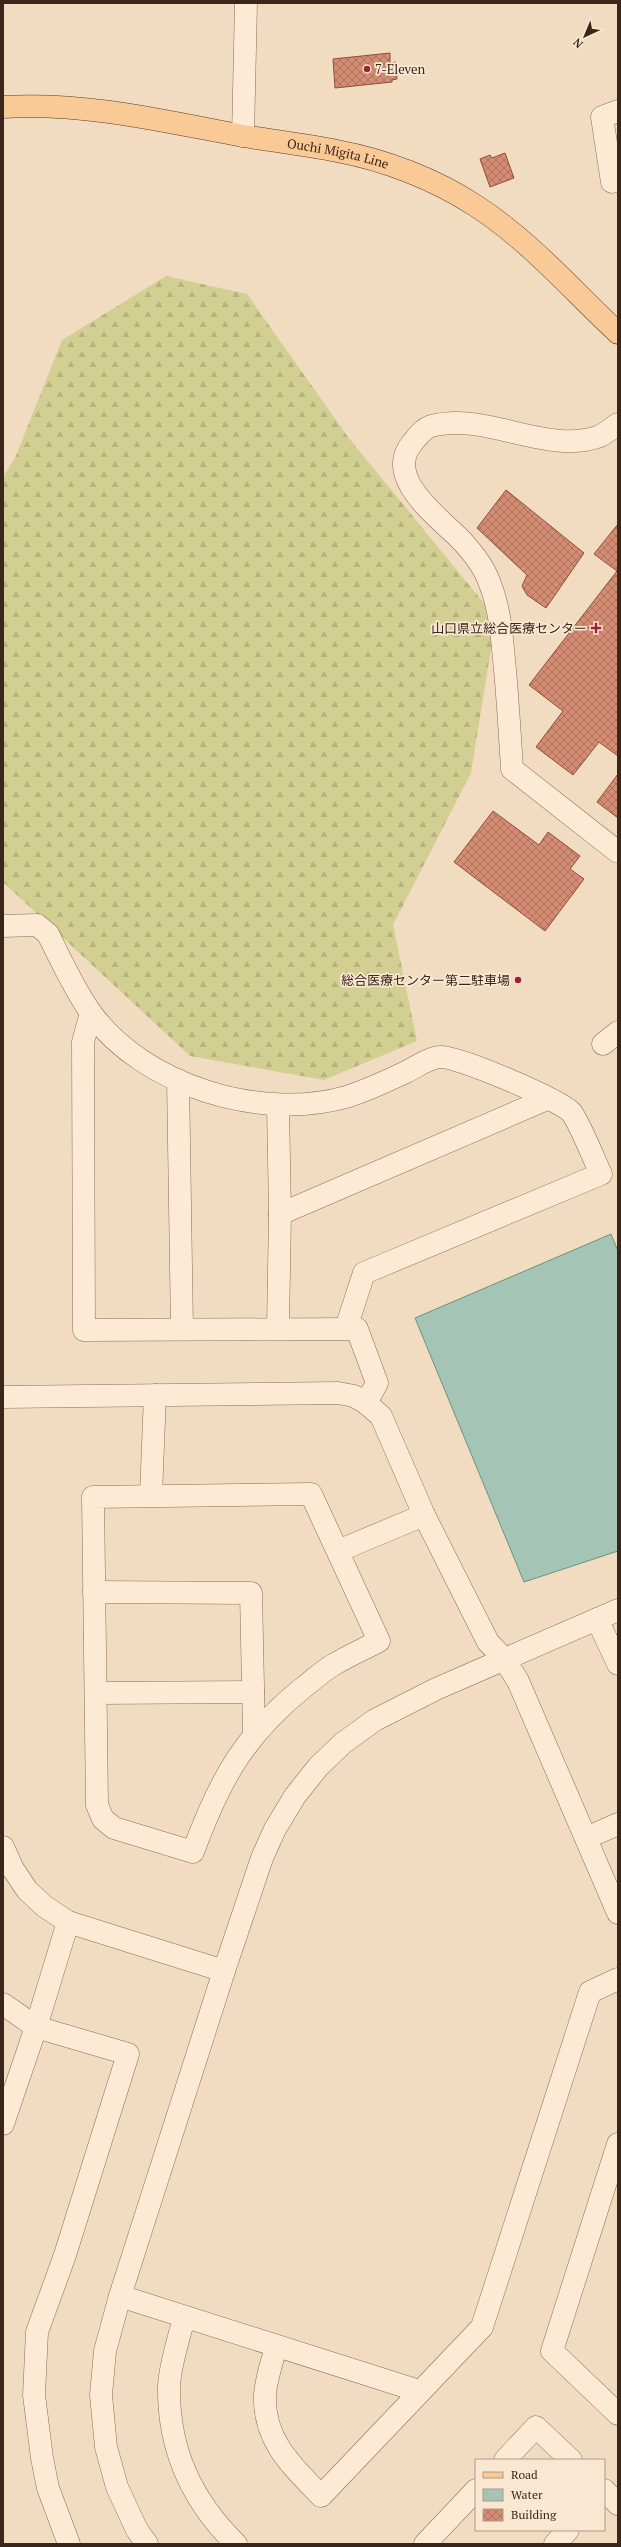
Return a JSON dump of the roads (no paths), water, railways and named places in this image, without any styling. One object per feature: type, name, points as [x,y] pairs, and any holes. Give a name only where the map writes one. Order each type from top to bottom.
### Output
[{"type":"main road","name":"Ouchi Migita Line","points":[[3,107],[66,107],[140,115],[243,136],[338,151],[383,163],[426,179],[474,205],[508,228],[618,333]]},
{"type":"street","points":[[243,136],[246,3]]},
{"type":"street","points":[[612,182],[602,117],[618,111]]},
{"type":"street","points":[[618,424],[601,435],[581,440],[559,440],[487,426],[442,423],[427,428],[419,434],[410,445],[404,460],[404,473],[411,488],[433,515],[462,542],[478,562],[490,582],[500,612],[512,769],[618,852]]},
{"type":"street","points":[[3,926],[37,925],[48,934],[91,1013],[117,1040],[143,1062],[178,1080],[219,1096],[278,1105],[318,1103],[347,1096],[441,1057],[485,1069],[571,1112],[601,1174],[364,1273],[346,1328]]},
{"type":"street","points":[[91,1013],[83,1042],[84,1330],[278,1328],[357,1329],[377,1382],[366,1403]]},
{"type":"street","points":[[178,1080],[182,1329]]},
{"type":"street","points":[[280,1214],[547,1099]]},
{"type":"street","points":[[278,1105],[280,1214],[278,1328]]},
{"type":"street","points":[[3,1397],[338,1393],[354,1396],[366,1403],[380,1416],[424,1515],[488,1642],[504,1659],[518,1681],[618,1913]]},
{"type":"street","points":[[151,1495],[155,1395]]},
{"type":"street","points":[[311,1494],[379,1642],[332,1665],[283,1704],[254,1733],[226,1776],[209,1808],[193,1852],[114,1828],[103,1819],[97,1805],[97,1693],[93,1497],[151,1495],[311,1494]]},
{"type":"street","points":[[338,1551],[424,1515]]},
{"type":"street","points":[[94,1592],[251,1593],[254,1733]]},
{"type":"street","points":[[147,2544],[137,2530],[117,2487],[106,2447],[101,2395],[105,2351],[120,2296],[224,1972],[262,1858],[275,1829],[295,1796],[318,1767],[343,1743],[374,1720],[436,1689],[618,1610]]},
{"type":"street","points":[[597,1619],[618,1664]]},
{"type":"street","points":[[97,1693],[253,1692]]},
{"type":"street","points":[[586,1838],[618,1824]]},
{"type":"street","points":[[3,1847],[13,1869],[27,1890],[44,1906],[68,1922],[224,1972]]},
{"type":"street","points":[[3,2124],[36,2027],[68,1922]]},
{"type":"street","points":[[276,2347],[265,2394],[267,2423],[286,2459],[321,2496],[419,2391],[482,2327],[590,1992],[618,1979]]},
{"type":"street","points":[[3,2004],[36,2027],[128,2054],[65,2255],[37,2332],[34,2395],[42,2458],[48,2488],[69,2544]]},
{"type":"street","points":[[618,2144],[552,2350],[618,2414]]},
{"type":"street","points":[[120,2296],[276,2347],[419,2391]]},
{"type":"street","points":[[184,2317],[169,2385],[174,2442],[192,2491],[236,2544]]},
{"type":"street","points":[[506,2459],[536,2427],[571,2459]]},
{"type":"street","points":[[425,2544],[475,2491]]},
{"type":"street","points":[[555,2544],[567,2531]]},
{"type":"water","points":[[611,1234],[618,1251],[618,1551],[524,1582],[415,1318]]},
{"type":"place","name":"7-Eleven","points":[[367,69]]},
{"type":"place","name":"山口県立総合医療センター","points":[[596,628]]},
{"type":"place","name":"総合医療センター第二駐車場","points":[[518,980]]}]
